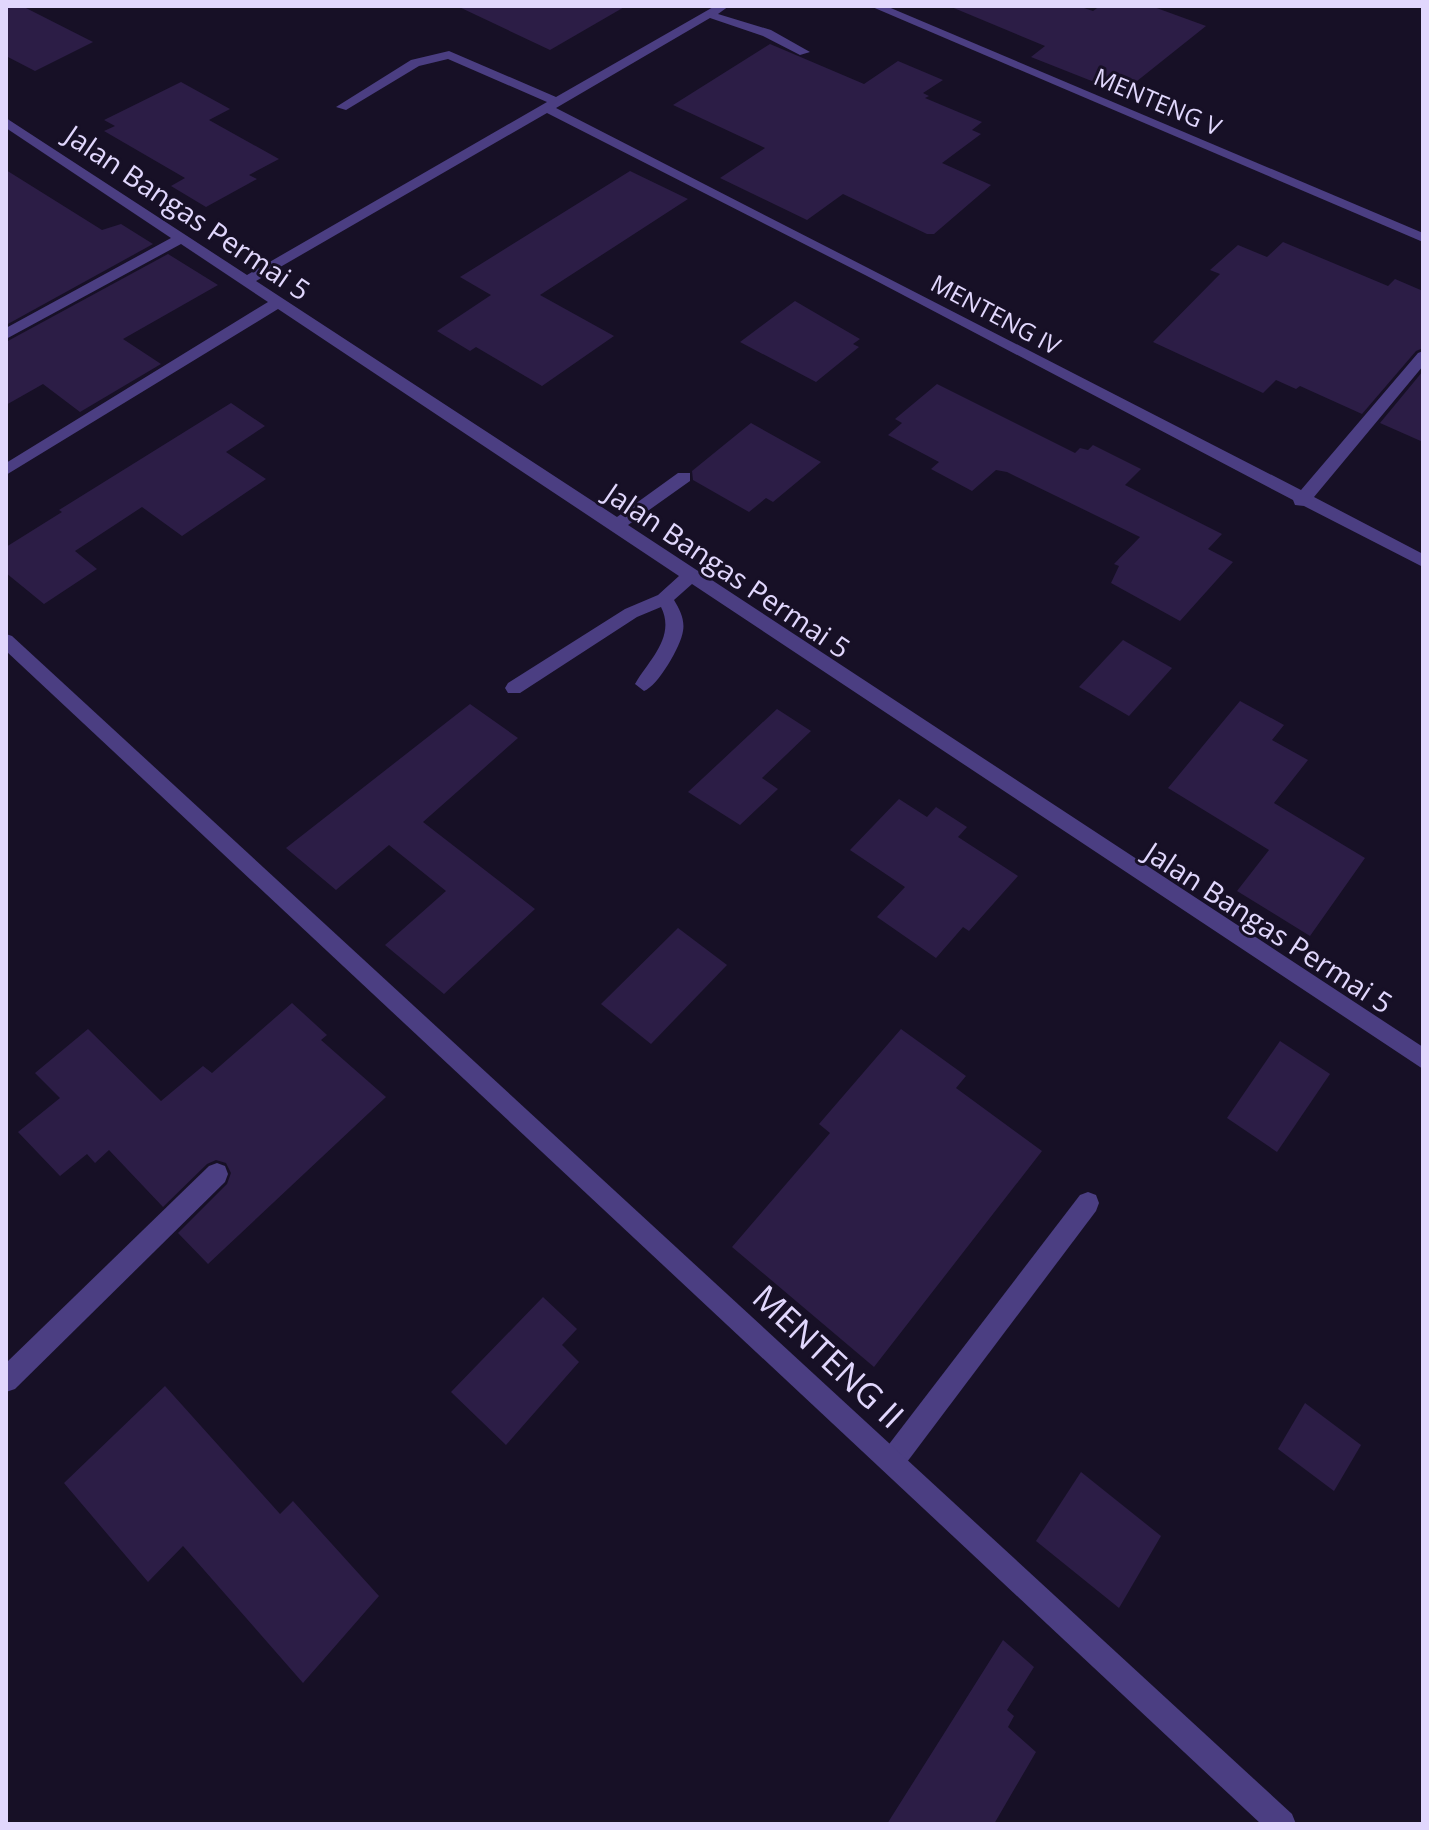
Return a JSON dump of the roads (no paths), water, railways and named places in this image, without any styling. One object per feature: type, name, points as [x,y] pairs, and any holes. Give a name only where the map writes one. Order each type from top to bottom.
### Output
[{"type":"street","points":[[246,281],[723,6]]},
{"type":"street","name":"MENTENG V","points":[[876,6],[1423,238]]},
{"type":"street","points":[[708,14],[767,33],[804,52]]},
{"type":"street","name":"MENTENG IV","points":[[342,107],[415,63],[449,55],[552,105],[1301,501],[1423,561]]},
{"type":"street","name":"Jalan Bangas Permai 5","points":[[6,122],[689,577],[1423,1059]]},
{"type":"street","points":[[6,334],[181,238]]},
{"type":"street","points":[[6,470],[278,302]]},
{"type":"street","points":[[1301,501],[1423,356]]},
{"type":"street","points":[[616,526],[684,477]]},
{"type":"street","points":[[514,688],[631,613],[664,599],[689,577]]},
{"type":"street","points":[[644,684],[677,629],[675,613],[664,599]]},
{"type":"street","name":"MENTENG II","points":[[6,641],[134,756],[328,941],[1282,1824]]},
{"type":"street","points":[[6,1380],[217,1174]]},
{"type":"street","points":[[892,1461],[1088,1203]]}]
